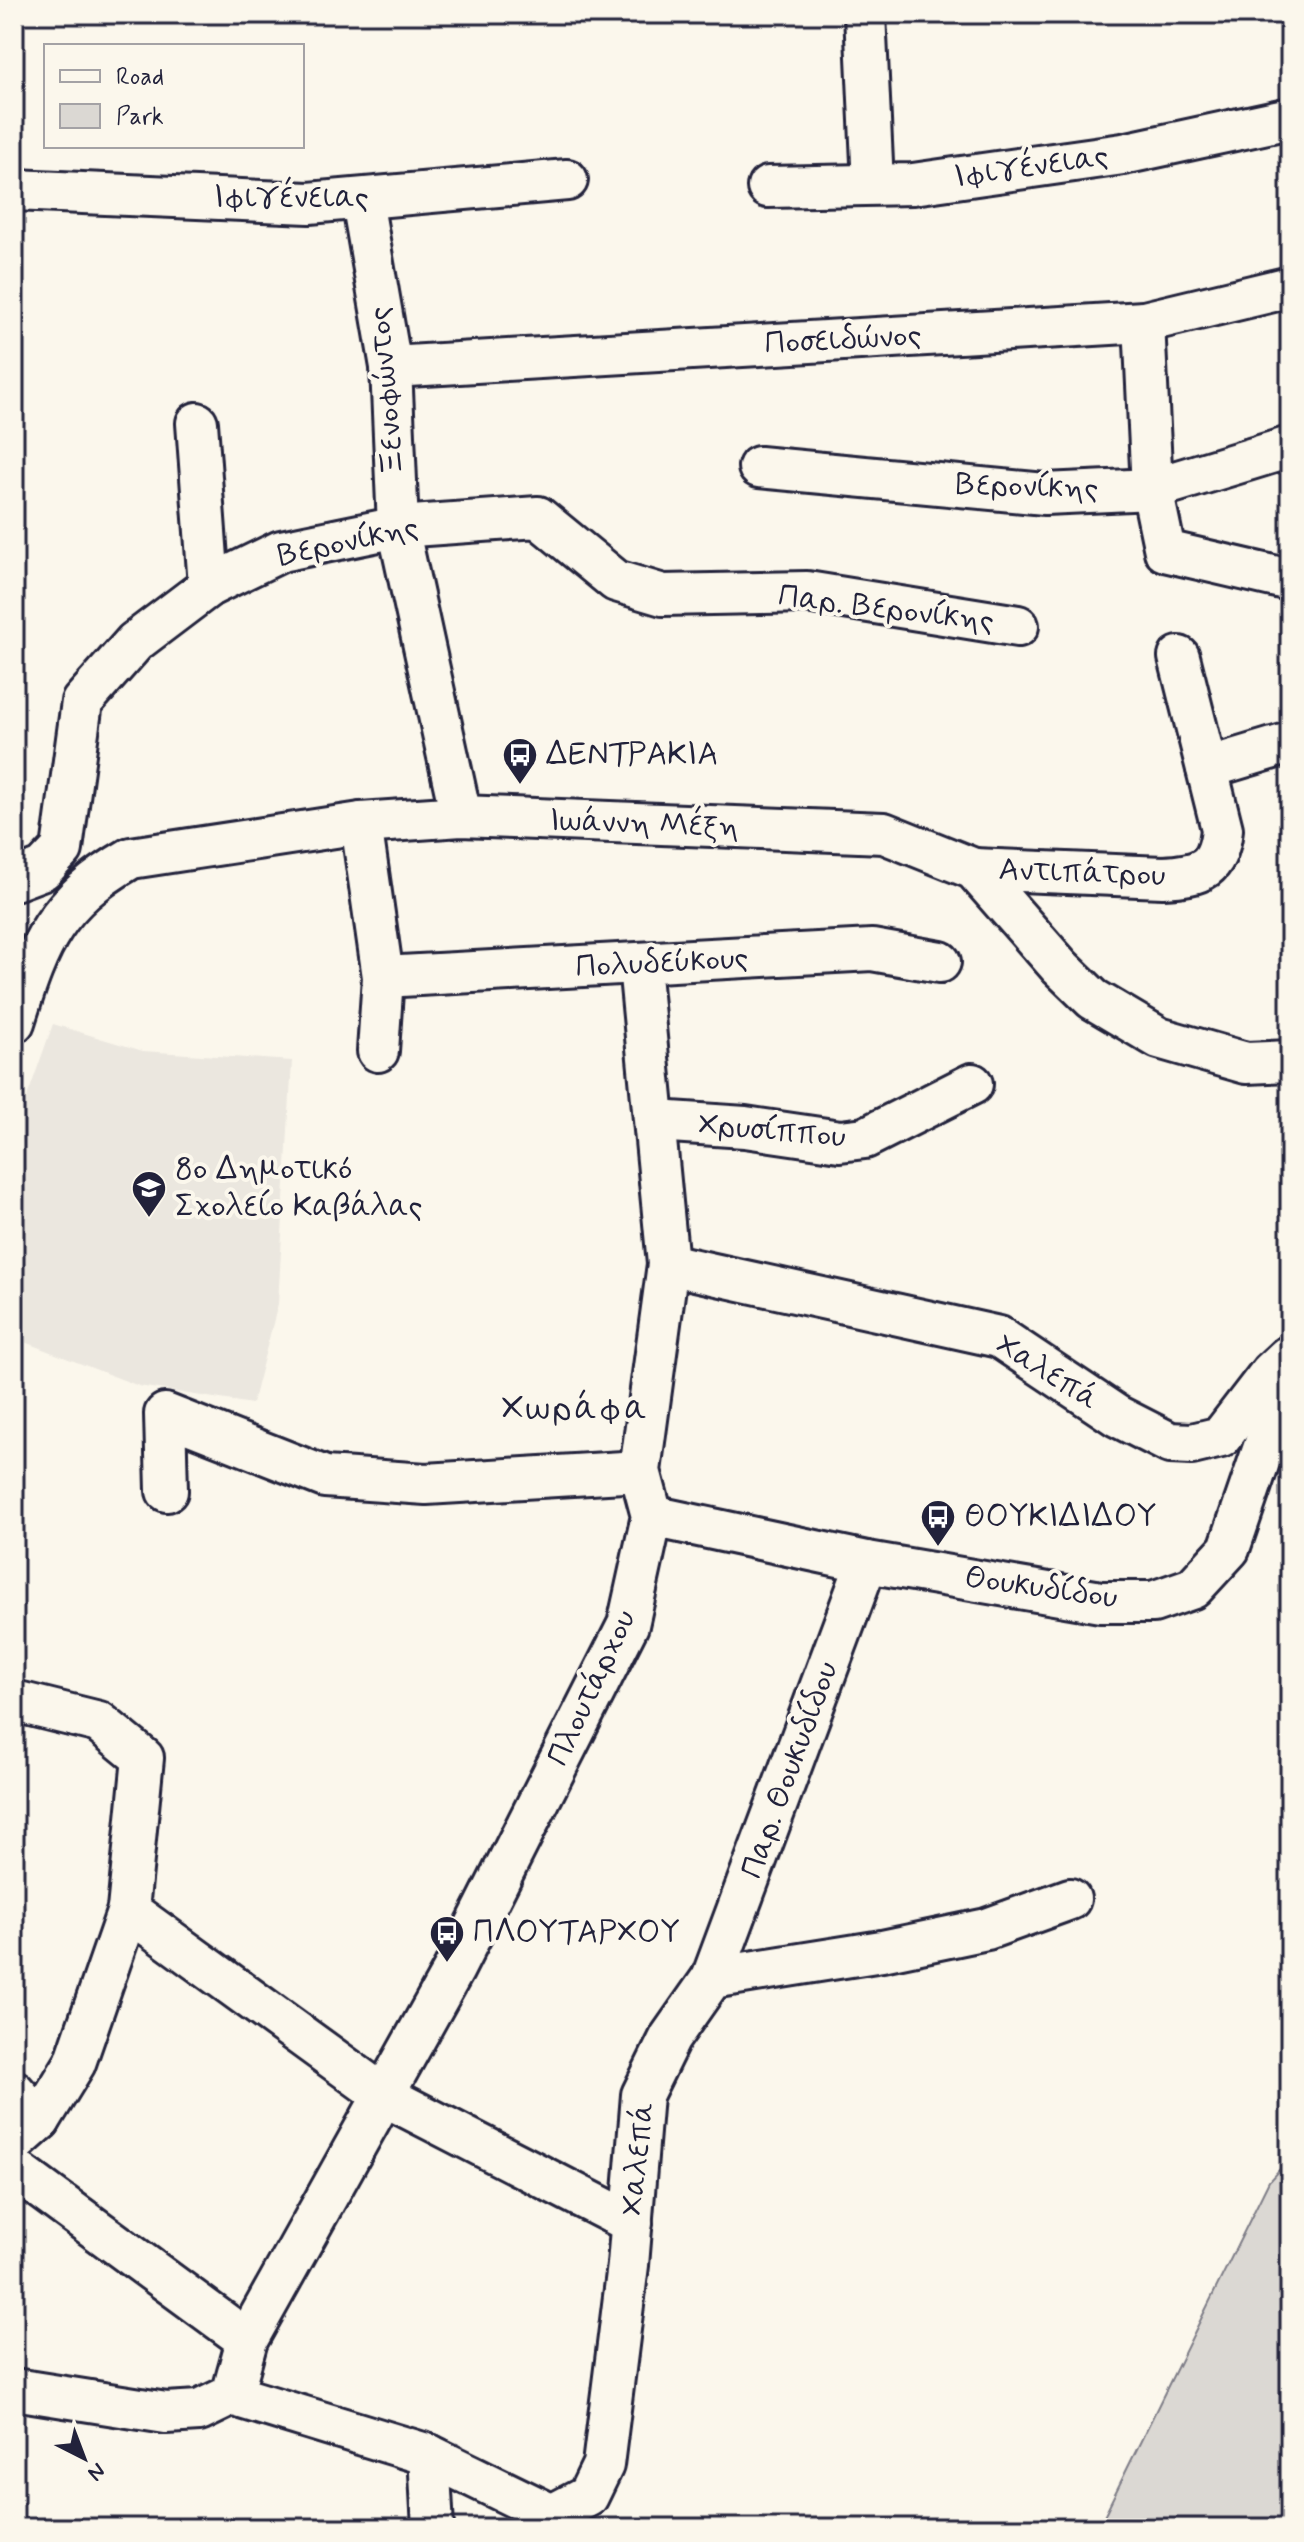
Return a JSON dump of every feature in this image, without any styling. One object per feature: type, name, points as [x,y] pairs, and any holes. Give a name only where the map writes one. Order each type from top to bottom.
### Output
[{"type":"street","points":[[865,14],[873,184]]},
{"type":"street","name":"Ιφιγένειας","points":[[768,187],[913,184],[1123,154],[1290,118]]},
{"type":"street","name":"Ιφιγένειας","points":[[14,190],[309,203],[567,180]]},
{"type":"street","name":"Ξενοφώντος","points":[[362,200],[391,367],[398,527],[461,816]]},
{"type":"street","name":"Ποσειδώνος","points":[[391,367],[1144,322],[1290,287]]},
{"type":"street","points":[[1144,322],[1152,489],[1165,551],[1290,580]]},
{"type":"street","points":[[197,423],[209,586]]},
{"type":"street","name":"Βερονίκης","points":[[759,467],[1045,494],[1152,489],[1290,447]]},
{"type":"street","name":"Βερονίκης","points":[[14,880],[43,869],[62,849],[82,702],[135,642],[209,586],[281,551],[398,527],[538,517]]},
{"type":"street","name":"Παρ. Βερονίκης","points":[[538,517],[616,581],[663,595],[807,592],[1018,626]]},
{"type":"street","name":"Αντιπάτρου","points":[[974,869],[1163,877],[1187,876],[1209,867],[1220,847],[1222,829],[1179,657]]},
{"type":"street","points":[[1207,768],[1290,743]]},
{"type":"street","name":"Ιωάννη Μέξη","points":[[14,1022],[47,932],[72,901],[99,877],[131,858],[361,823],[461,816],[884,833],[974,869],[1060,967],[1093,999],[1159,1038],[1246,1063],[1290,1061]]},
{"type":"street","points":[[361,823],[383,977],[378,1051]]},
{"type":"street","name":"Πολυδεύκους","points":[[383,977],[872,950],[940,962]]},
{"type":"street","name":"Πλουτάρχου","points":[[232,2395],[247,2340],[454,1969],[628,1625],[652,1516],[640,1471],[668,1264],[639,965]]},
{"type":"street","name":"Χρυσίππου","points":[[656,1121],[745,1127],[840,1141],[865,1138],[972,1084]]},
{"type":"street","name":"Χαλεπά","points":[[668,1264],[999,1337],[1117,1416],[1170,1443],[1192,1444],[1221,1437],[1271,1372],[1290,1355]]},
{"type":"street","name":"Θουκυδίδου","points":[[652,1516],[867,1562],[1101,1602],[1153,1602],[1193,1588],[1229,1549],[1290,1371]]},
{"type":"street","points":[[167,1491],[165,1414],[325,1477],[426,1484],[640,1471]]},
{"type":"street","name":"Παρ. Θουκυδίδου","points":[[712,1978],[867,1562]]},
{"type":"street","points":[[14,1701],[99,1722],[143,1758],[128,1910],[75,2063],[27,2132]]},
{"type":"street","points":[[712,1978],[882,1951],[987,1929],[1070,1899]]},
{"type":"street","points":[[128,1910],[383,2095],[632,2223]]},
{"type":"street","name":"Χαλεπά","points":[[429,2455],[552,2515],[588,2496],[603,2465],[632,2223],[642,2095],[670,2038],[712,1978]]},
{"type":"street","points":[[14,2091],[27,2132]]},
{"type":"street","points":[[14,2169],[247,2340]]},
{"type":"street","points":[[14,2389],[166,2413],[199,2411],[232,2395],[429,2455],[433,2528]]},
{"type":"shaded area","name":"8ο Δημοτικό Σχολείο Καβάλας","points":[[53,1024],[143,1051],[292,1061],[278,1304],[252,1404],[139,1386],[14,1338],[14,1134]]},
{"type":"green space","points":[[1290,2158],[1290,2528],[1098,2528],[1269,2181]]},
{"type":"place","name":"ΔΕΝΤΡΑΚΙΑ","points":[[520,786]]},
{"type":"place","name":"8ο Δημοτικό Σχολείο Καβάλας","points":[[149,1219]]},
{"type":"place","name":"ΘΟΥΚΙΔΙΔΟΥ","points":[[938,1548]]},
{"type":"place","name":"ΠΛΟΥΤΑΡΧΟΥ","points":[[447,1964]]},
{"type":"district","name":"Χωράφα","points":[[575,1409]]}]
